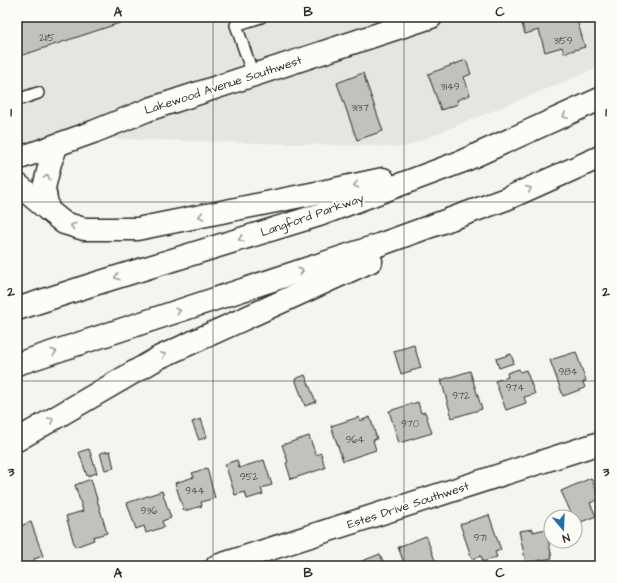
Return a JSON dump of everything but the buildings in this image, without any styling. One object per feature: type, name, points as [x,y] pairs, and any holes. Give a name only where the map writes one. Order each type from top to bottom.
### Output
[{"type":"main road","name":"Lakewood Avenue Southwest","points":[[17,159],[93,132],[150,109],[431,17]]},
{"type":"main road","name":"Langford Parkway","points":[[17,310],[91,285],[319,215],[463,161],[600,99]]},
{"type":"main road","points":[[48,210],[44,188],[50,163],[57,145]]},
{"type":"main road","points":[[17,440],[160,357],[600,157]]},
{"type":"main road","points":[[17,184],[64,223],[84,229],[137,229],[331,190],[463,161]]},
{"type":"main road","points":[[17,364],[376,246],[506,199]]},
{"type":"main road","name":"Estes Drive Southwest","points":[[217,566],[600,443]]},
{"type":"lane","points":[[253,75],[234,21],[261,17]]},
{"type":"lane","points":[[17,100],[38,93]]},
{"type":"shaded area","points":[[17,17],[600,17],[600,67],[405,147],[44,137],[17,146]]}]
